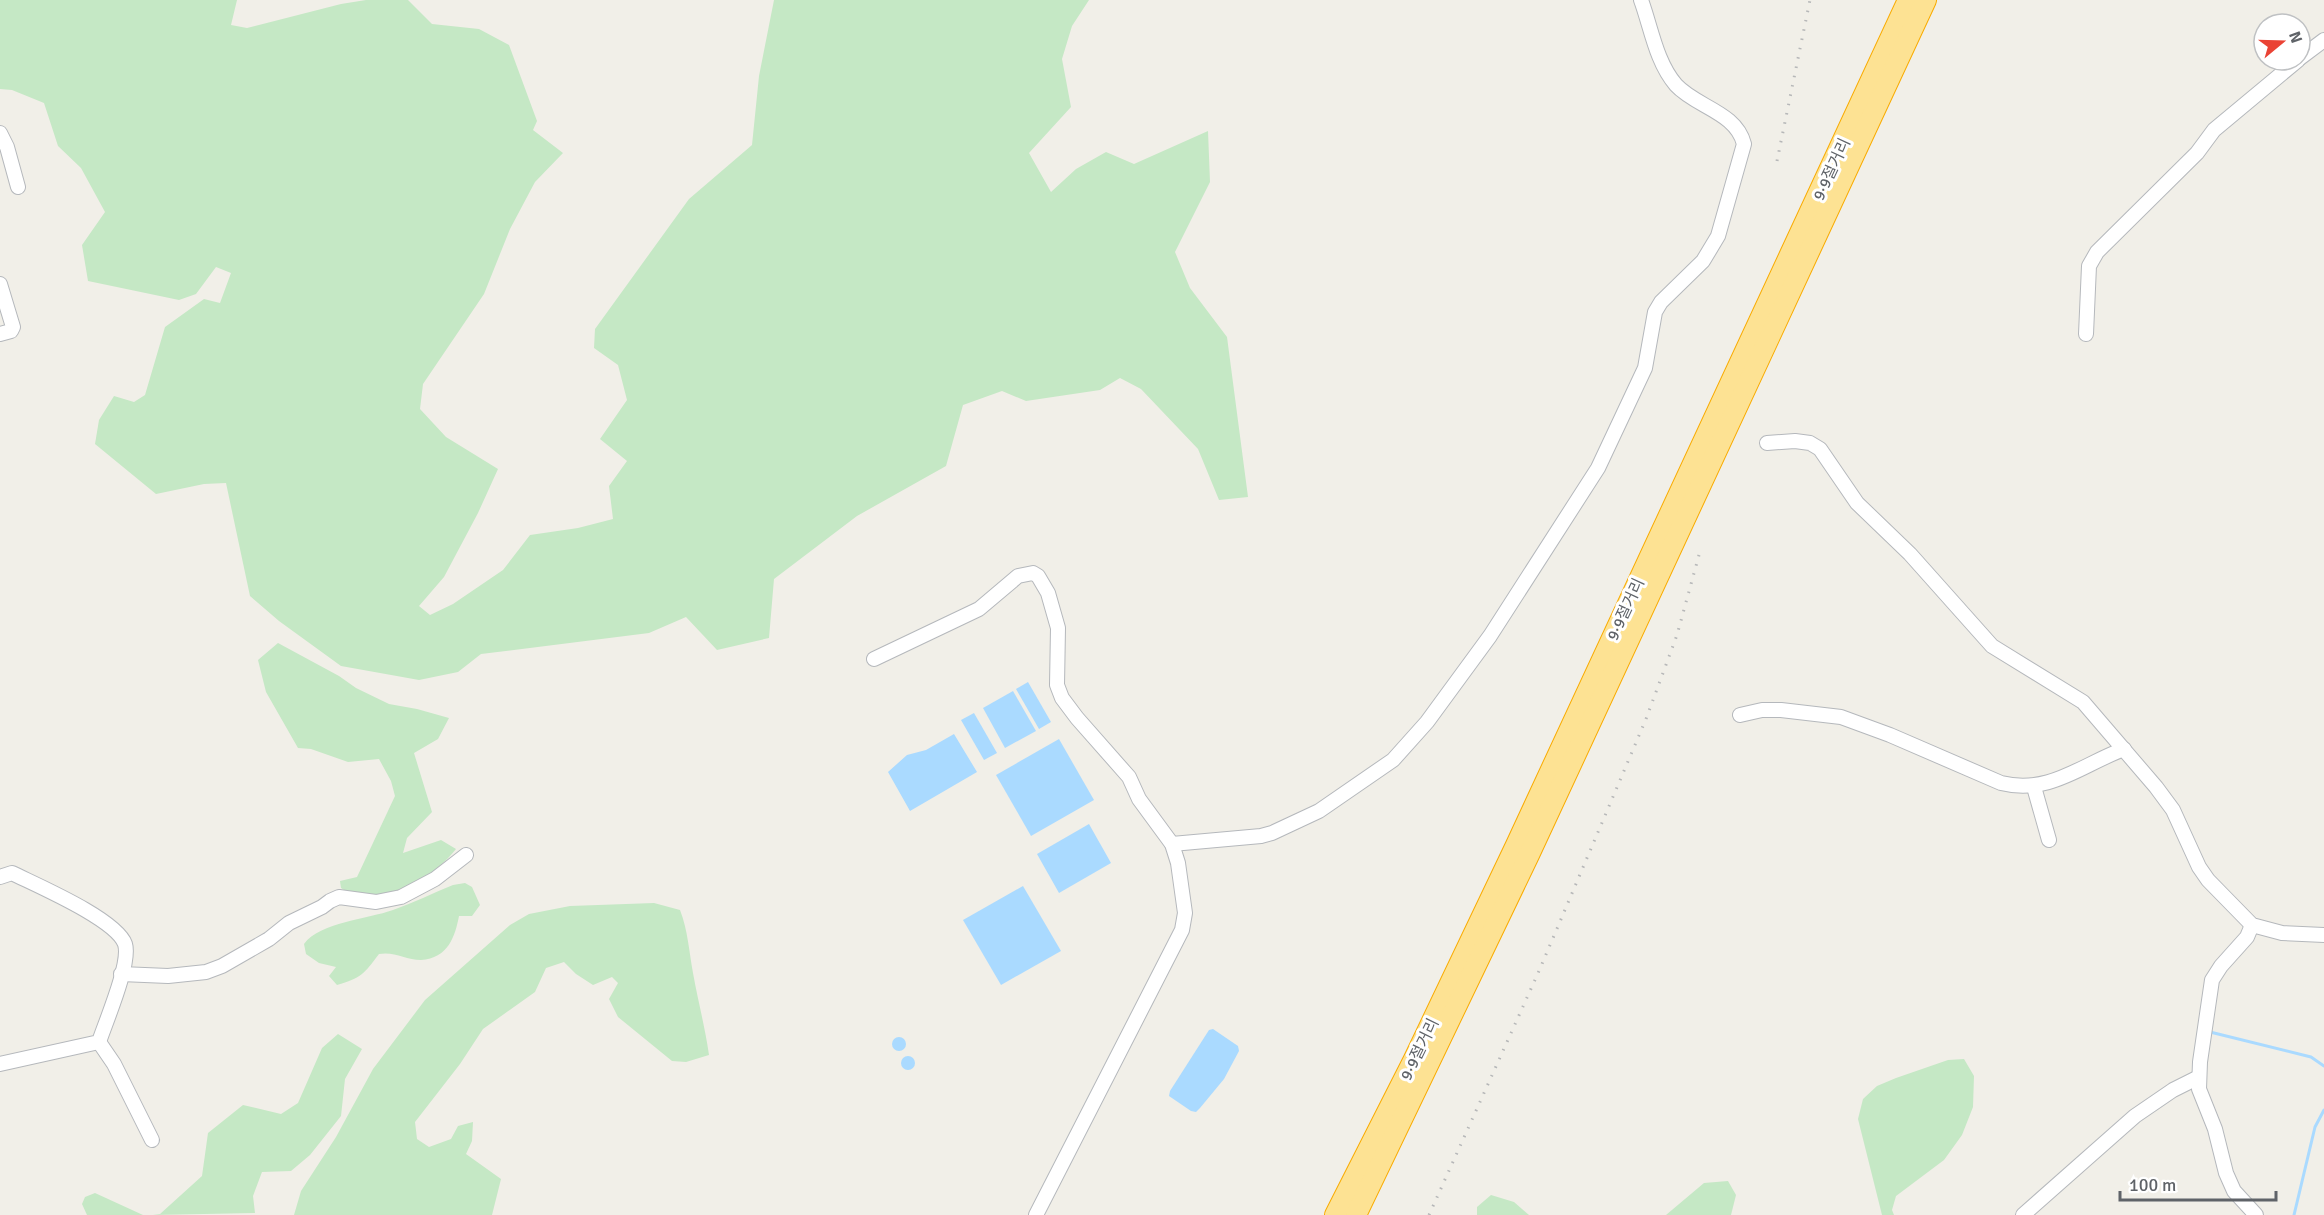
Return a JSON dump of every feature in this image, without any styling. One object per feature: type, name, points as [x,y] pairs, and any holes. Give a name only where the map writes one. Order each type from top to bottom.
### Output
[{"type":"highway","name":"9·9절거리","points":[[1335,1215],[1414,1059],[1516,844],[1908,0]]},
{"type":"highway","name":"9·9절거리","points":[[1356,1215],[1539,833],[1926,0]]},
{"type":"street","points":[[1172,844],[1220,841],[1272,833],[1319,811],[1393,760],[1427,722],[1490,636],[1598,468],[1645,368],[1655,312],[1661,302],[1703,261],[1718,236],[1744,144],[1741,135],[1729,121],[1688,97],[1675,84],[1666,71],[1641,0]]},
{"type":"street","points":[[2312,49],[2324,40]]},
{"type":"street","points":[[2086,334],[2089,266],[2097,252],[2197,153],[2214,130],[2283,72]]},
{"type":"street","points":[[0,133],[7,147],[18,187]]},
{"type":"street","points":[[0,284],[13,327],[11,331],[0,334]]},
{"type":"street","points":[[1767,443],[1795,441],[1810,443],[1820,449],[1857,503],[1910,554],[1992,646],[2083,702],[2173,810],[2199,867],[2208,880],[2252,925],[2282,933],[2324,935]]},
{"type":"street","points":[[874,660],[978,609],[1018,576],[1033,573],[1038,576],[1048,593],[1059,628],[1056,685],[1062,698],[1129,777],[1139,799],[1172,844],[1178,863],[1185,913],[1182,930],[1036,1215]]},
{"type":"street","points":[[1740,715],[1762,710],[1780,710],[1841,717],[1890,735],[2001,783],[2018,787],[2034,787],[2066,777],[2098,759],[2124,749]]},
{"type":"street","points":[[2034,787],[2049,840]]},
{"type":"street","points":[[121,974],[168,975],[206,972],[222,966],[269,939],[289,922],[330,901],[339,897],[376,902],[401,897],[435,879],[466,855]]},
{"type":"street","points":[[0,877],[12,873],[69,901],[110,926],[120,936],[125,945],[125,963],[99,1042]]},
{"type":"street","points":[[2252,925],[2247,937],[2221,966],[2212,980],[2199,1089],[2215,1129],[2226,1173],[2234,1191],[2256,1215]]},
{"type":"street","points":[[0,1064],[99,1042]]},
{"type":"street","points":[[99,1042],[114,1064],[152,1140]]},
{"type":"street","points":[[2023,1215],[2135,1116],[2173,1090],[2199,1077]]},
{"type":"green space","points":[[0,0],[237,0],[231,25],[247,28],[341,4],[366,0],[408,0],[432,24],[479,29],[509,45],[537,121],[533,130],[563,153],[535,182],[510,229],[484,294],[423,384],[420,409],[446,437],[498,469],[444,577],[419,606],[430,615],[453,604],[503,570],[530,535],[578,528],[613,519],[609,486],[627,461],[600,439],[627,400],[618,365],[594,348],[595,329],[689,199],[752,145],[759,76],[774,0],[1089,0],[1072,26],[1062,59],[1071,107],[1029,153],[1051,192],[1076,169],[1106,152],[1134,164],[1208,131],[1210,182],[1175,252],[1190,288],[1227,337],[1248,497],[1219,500],[1198,449],[1141,389],[1120,378],[1100,390],[1026,401],[1002,391],[963,405],[946,466],[857,516],[774,579],[769,638],[717,650],[686,617],[649,633],[481,654],[458,672],[419,680],[341,666],[279,621],[250,596],[226,483],[204,484],[156,494],[95,444],[99,420],[114,396],[134,402],[145,395],[165,327],[204,299],[220,303],[231,273],[216,267],[196,294],[179,300],[88,281],[82,245],[105,212],[81,168],[58,146],[44,103],[12,90],[0,89]]},
{"type":"green space","points":[[278,643],[339,676],[356,688],[389,704],[449,718],[438,739],[414,753],[432,812],[407,838],[403,853],[441,840],[456,849],[426,877],[402,890],[376,895],[346,891],[341,888],[340,881],[357,877],[395,796],[391,781],[379,759],[348,762],[311,749],[298,748],[266,692],[258,660]]},
{"type":"green space","points":[[465,883],[472,887],[480,905],[472,916],[459,916],[449,945],[438,955],[421,960],[379,954],[361,974],[337,985],[329,976],[336,967],[319,963],[306,954],[304,944],[321,931],[345,922],[393,910],[453,885]]},
{"type":"green space","points":[[654,903],[680,910],[683,918],[709,1055],[686,1062],[672,1061],[618,1017],[609,999],[618,983],[612,977],[593,985],[576,974],[564,962],[546,968],[535,992],[483,1029],[460,1064],[415,1122],[417,1139],[429,1147],[451,1139],[458,1126],[473,1122],[472,1141],[466,1154],[501,1179],[492,1215],[294,1215],[301,1191],[336,1137],[373,1069],[425,1000],[510,925],[529,914],[570,906]]},
{"type":"green space","points":[[338,1034],[362,1049],[345,1079],[341,1116],[310,1155],[291,1171],[262,1172],[253,1196],[255,1213],[153,1215],[160,1214],[202,1176],[208,1133],[243,1105],[281,1114],[298,1103],[322,1048]]},
{"type":"green space","points":[[1964,1059],[1974,1076],[1973,1107],[1962,1135],[1944,1160],[1896,1196],[1892,1210],[1894,1215],[1882,1215],[1858,1119],[1863,1099],[1877,1086],[1896,1078],[1948,1060]]},
{"type":"green space","points":[[1728,1181],[1736,1195],[1731,1215],[1666,1215],[1704,1183]]},
{"type":"green space","points":[[95,1193],[143,1215],[87,1215],[82,1204],[85,1197]]},
{"type":"green space","points":[[1491,1195],[1514,1202],[1529,1215],[1477,1215],[1477,1207]]},
{"type":"water","points":[[1028,682],[1051,722],[1039,729],[1016,689]]},
{"type":"water","points":[[1013,691],[1036,731],[1005,748],[983,708]]},
{"type":"water","points":[[974,713],[997,753],[984,760],[961,720]]},
{"type":"water","points":[[954,734],[977,772],[910,811],[888,772],[907,755],[926,750]]},
{"type":"water","points":[[1059,739],[1094,800],[1031,836],[996,775]]},
{"type":"water","points":[[1089,824],[1111,863],[1059,893],[1037,854]]},
{"type":"water","points":[[1023,886],[1061,951],[1001,985],[963,920]]},
{"type":"water","points":[[1213,1029],[1238,1046],[1239,1051],[1224,1079],[1196,1112],[1191,1111],[1169,1096],[1170,1091],[1209,1030]]},
{"type":"water","points":[[899,1037],[904,1039],[906,1044],[904,1049],[899,1051],[894,1049],[892,1044],[894,1039]]},
{"type":"water","points":[[908,1056],[913,1058],[915,1063],[913,1068],[908,1070],[903,1068],[901,1063],[903,1058]]},
{"type":"waterway","points":[[2210,1032],[2311,1057],[2324,1066]]},
{"type":"waterway","points":[[2294,1215],[2315,1127],[2324,1110]]},
{"type":"railway","points":[[1777,161],[1810,0]]},
{"type":"railway","points":[[1429,1215],[1539,971],[1646,719],[1677,635],[1699,555]]}]
